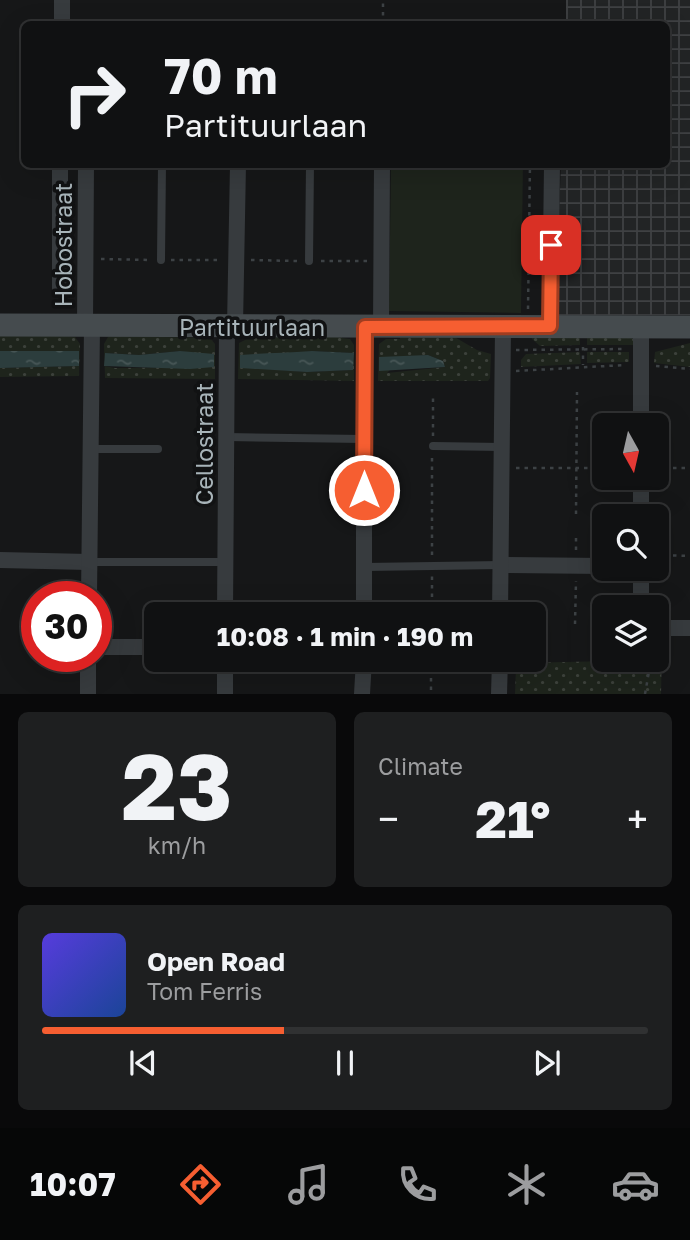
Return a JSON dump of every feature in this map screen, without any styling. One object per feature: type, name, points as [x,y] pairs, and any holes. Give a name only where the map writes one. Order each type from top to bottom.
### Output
[{"type":"street","points":[[62,0],[62,21]]},
{"type":"street","points":[[60,168],[60,288]]},
{"type":"street","name":"Hobostraat","points":[[86,168],[88,326]]},
{"type":"street","name":"Cellostraat","points":[[225,602],[226,437],[238,168]]},
{"type":"street","points":[[364,602],[364,439],[382,168]]},
{"type":"street","points":[[539,326],[552,168]]},
{"type":"street","name":"Partituurlaan","points":[[0,325],[539,326],[641,347],[690,327]]},
{"type":"street","points":[[88,326],[92,449],[89,581]]},
{"type":"street","points":[[500,602],[503,327]]},
{"type":"street","points":[[641,347],[641,413]]},
{"type":"street","points":[[0,560],[89,562]]},
{"type":"street","points":[[501,565],[592,566]]},
{"type":"street","points":[[669,628],[690,628]]},
{"type":"street","points":[[112,646],[144,646]]},
{"type":"street","points":[[88,672],[88,694]]},
{"type":"street","points":[[225,672],[225,694]]},
{"type":"street","points":[[362,694],[363,672]]},
{"type":"street","points":[[499,694],[500,672]]},
{"type":"lane","points":[[161,260],[162,168]]},
{"type":"lane","points":[[309,261],[310,168]]},
{"type":"lane","points":[[226,437],[364,439]]},
{"type":"lane","points":[[433,446],[502,447]]},
{"type":"lane","name":"Cellostraat","points":[[92,449],[158,449]]},
{"type":"lane","points":[[89,562],[226,562]]},
{"type":"lane","points":[[365,567],[501,565]]},
{"type":"path","points":[[383,0],[383,21]]},
{"type":"path","points":[[530,168],[539,326],[525,350],[641,347],[690,369]]},
{"type":"path","points":[[502,372],[641,347]]},
{"type":"path","points":[[576,514],[577,392]]},
{"type":"path","points":[[432,602],[433,395]]},
{"type":"path","points":[[502,468],[592,468]]},
{"type":"path","points":[[669,468],[690,468]]},
{"type":"path","points":[[669,555],[690,556]]},
{"type":"path","points":[[431,690],[432,672]]},
{"type":"path","points":[[645,694],[650,672]]},
{"type":"shaded area","points":[[566,0],[690,0],[690,315],[555,315],[561,168],[670,168],[670,21],[566,21]]},
{"type":"shaded area","points":[[391,168],[523,168],[521,313],[389,311]]},
{"type":"shaded area","points":[[0,330],[75,337],[80,344],[79,376],[0,377],[0,368],[79,366],[79,351],[0,351]]},
{"type":"shaded area","points":[[252,332],[342,334],[342,338],[350,339],[354,345],[354,381],[238,379],[239,343],[251,337]],"holes":[[[312,351],[353,353],[353,370],[307,372],[240,367],[240,355],[285,355]]]},
{"type":"shaded area","points":[[400,334],[451,335],[477,350],[491,354],[490,378],[488,381],[378,381],[379,344],[386,339],[400,339]],"holes":[[[428,355],[443,361],[445,367],[387,373],[401,358]]]},
{"type":"shaded area","points":[[580,335],[580,345],[540,346],[532,339],[532,336]]},
{"type":"shaded area","points":[[587,336],[631,336],[636,345],[587,345]]},
{"type":"shaded area","points":[[108,337],[210,338],[215,344],[215,379],[105,378],[105,366],[209,367],[197,354],[180,351],[139,355],[105,353],[104,360],[104,344]]},
{"type":"shaded area","points":[[690,343],[690,367],[654,363],[655,352]]},
{"type":"shaded area","points":[[580,352],[581,364],[521,367],[521,360],[526,354]]},
{"type":"shaded area","points":[[587,352],[629,352],[629,362],[587,363]]},
{"type":"shaded area","points":[[592,661],[592,672],[662,672],[661,694],[515,694],[516,672],[546,672],[546,662]]},
{"type":"water","points":[[0,351],[79,351],[79,366],[0,368]]},
{"type":"water","points":[[180,351],[214,354],[214,367],[190,369],[104,366],[105,353],[139,355]]},
{"type":"water","points":[[312,351],[354,353],[353,370],[307,372],[240,368],[240,355]]},
{"type":"water","points":[[428,355],[443,361],[445,367],[379,371],[379,357]]},
{"type":"route","points":[[364,490],[365,327],[550,326],[551,245]]}]
